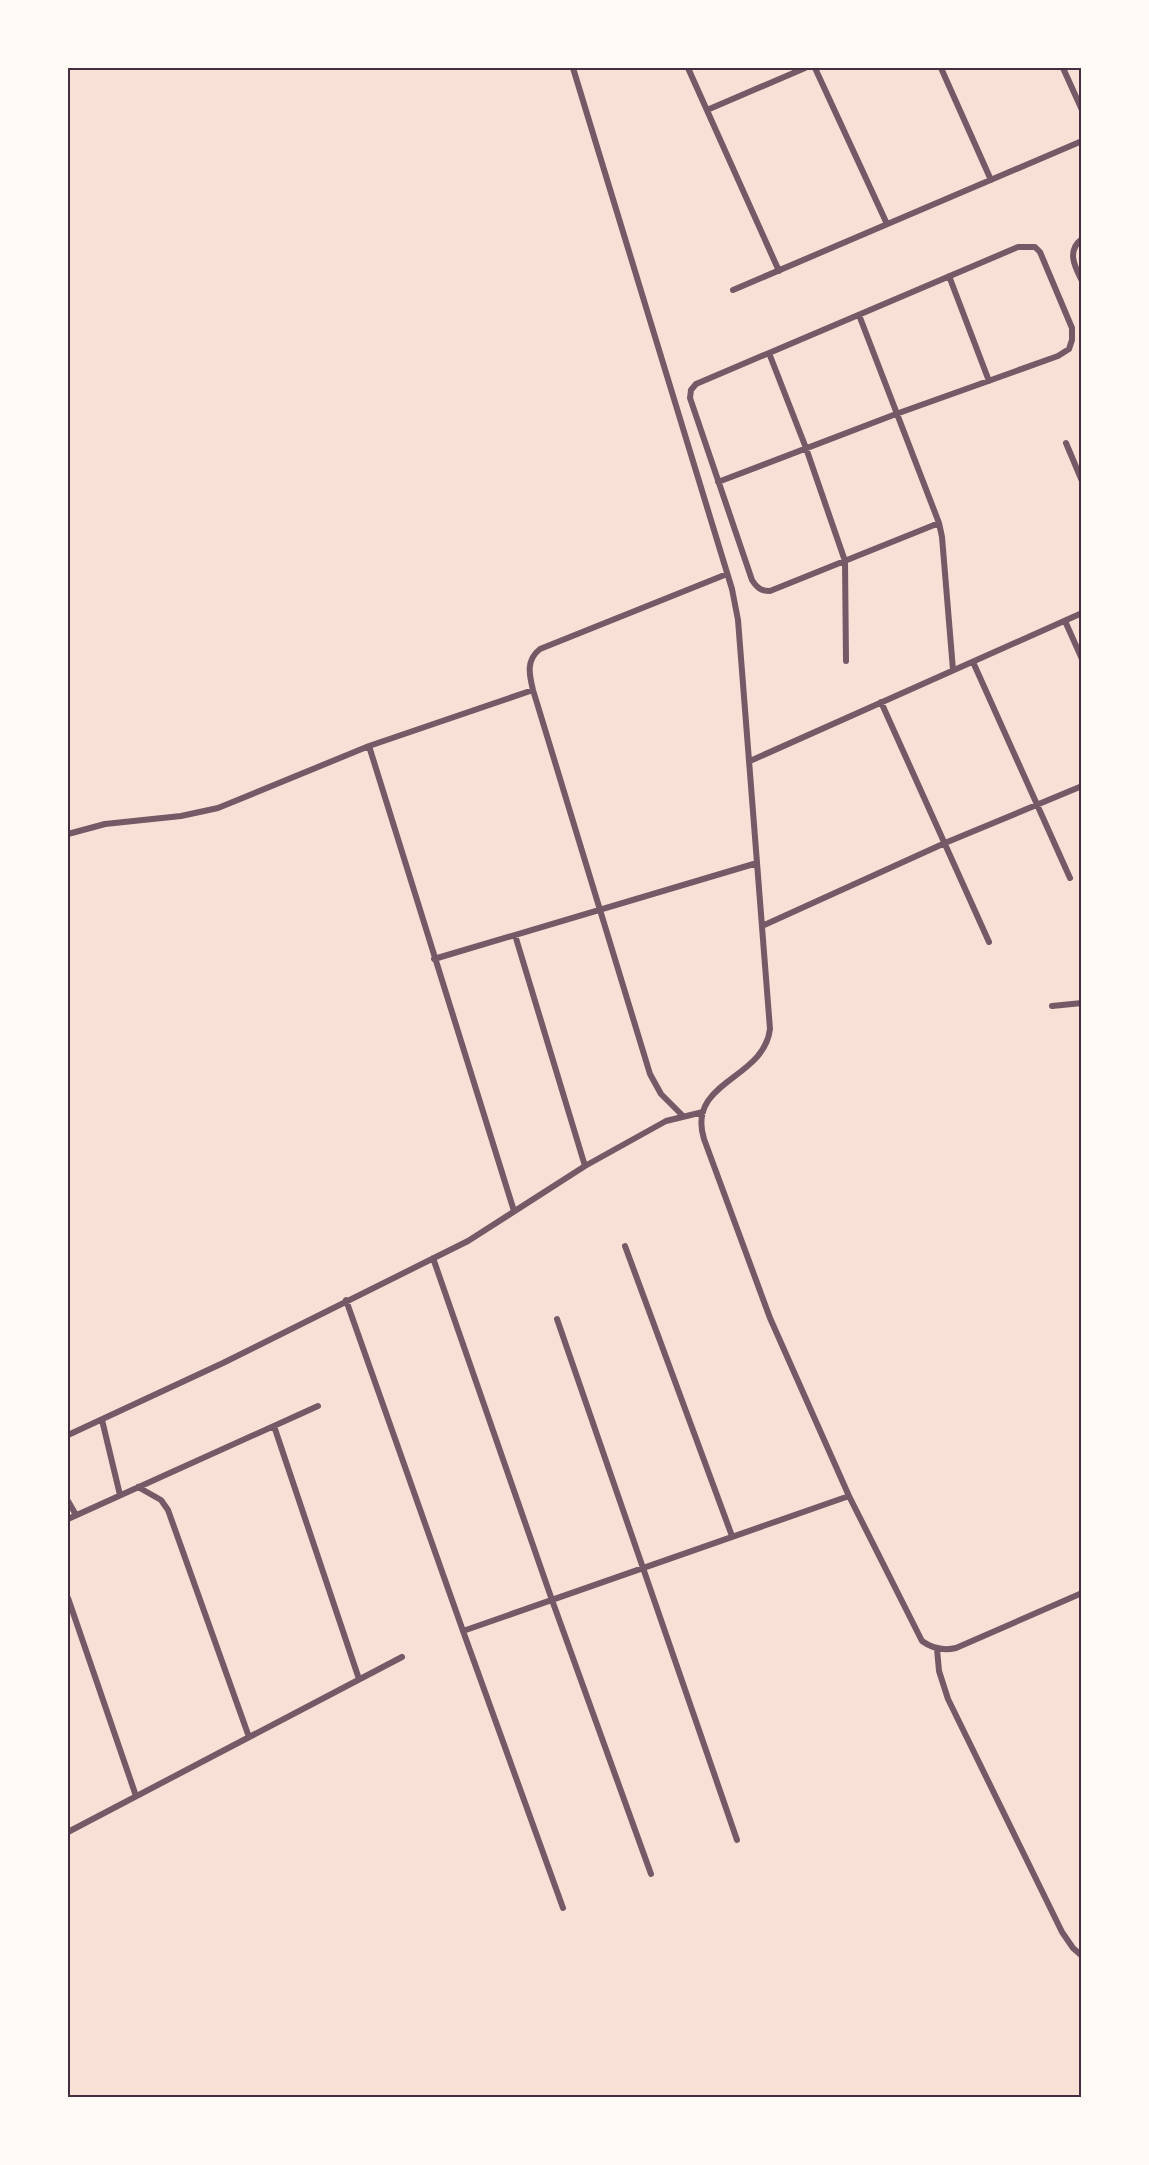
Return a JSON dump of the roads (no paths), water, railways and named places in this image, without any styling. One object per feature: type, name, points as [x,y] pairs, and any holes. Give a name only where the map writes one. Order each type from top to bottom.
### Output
[{"type":"street","points":[[573,68],[727,574],[738,620],[770,1029],[769,1040],[759,1056],[708,1098],[702,1112],[702,1132],[770,1318],[849,1496],[922,1641],[937,1649],[956,1648],[1082,1593]]},
{"type":"street","points":[[688,68],[779,271]]},
{"type":"street","points":[[707,110],[805,68]]},
{"type":"street","points":[[815,68],[887,224]]},
{"type":"street","points":[[941,68],[991,180]]},
{"type":"street","points":[[1063,68],[1082,110]]},
{"type":"street","points":[[733,290],[1082,141]]},
{"type":"street","points":[[1082,239],[1074,246],[1072,254],[1082,281]]},
{"type":"street","points":[[718,482],[896,414],[1058,356],[1069,349],[1072,328],[1040,252],[1035,247],[1018,247],[696,384],[691,390],[690,398],[718,482],[752,580],[764,591],[770,591],[939,523]]},
{"type":"street","points":[[949,276],[989,381]]},
{"type":"street","points":[[858,315],[939,523],[952,670]]},
{"type":"street","points":[[769,353],[806,448],[845,561],[846,661]]},
{"type":"street","points":[[1066,442],[1082,481]]},
{"type":"street","points":[[682,1115],[661,1094],[650,1074],[529,673],[532,655],[540,649],[727,574]]},
{"type":"street","points":[[750,761],[1082,614]]},
{"type":"street","points":[[1065,621],[1082,659]]},
{"type":"street","points":[[973,662],[1070,878]]},
{"type":"street","points":[[68,834],[105,824],[181,816],[218,808],[369,746],[533,690]]},
{"type":"street","points":[[881,702],[988,942]]},
{"type":"street","points":[[369,746],[514,1212]]},
{"type":"street","points":[[762,926],[945,843],[1082,786]]},
{"type":"street","points":[[434,959],[757,863]]},
{"type":"street","points":[[515,935],[585,1166]]},
{"type":"street","points":[[1052,1006],[1082,1003]]},
{"type":"street","points":[[68,1435],[223,1364],[346,1300],[468,1241],[585,1166],[666,1121],[682,1115],[702,1112]]},
{"type":"street","points":[[625,1246],[732,1536]]},
{"type":"street","points":[[433,1258],[651,1874]]},
{"type":"street","points":[[346,1300],[563,1908]]},
{"type":"street","points":[[557,1319],[737,1840]]},
{"type":"street","points":[[68,1519],[318,1406]]},
{"type":"street","points":[[102,1420],[120,1495]]},
{"type":"street","points":[[274,1426],[359,1679]]},
{"type":"street","points":[[138,1486],[161,1500],[168,1510],[249,1737]]},
{"type":"street","points":[[463,1631],[849,1496]]},
{"type":"street","points":[[68,1501],[76,1515]]},
{"type":"street","points":[[68,1598],[136,1796]]},
{"type":"street","points":[[937,1649],[939,1671],[948,1699],[1062,1932],[1072,1948],[1082,1956]]},
{"type":"street","points":[[68,1832],[402,1657]]}]
